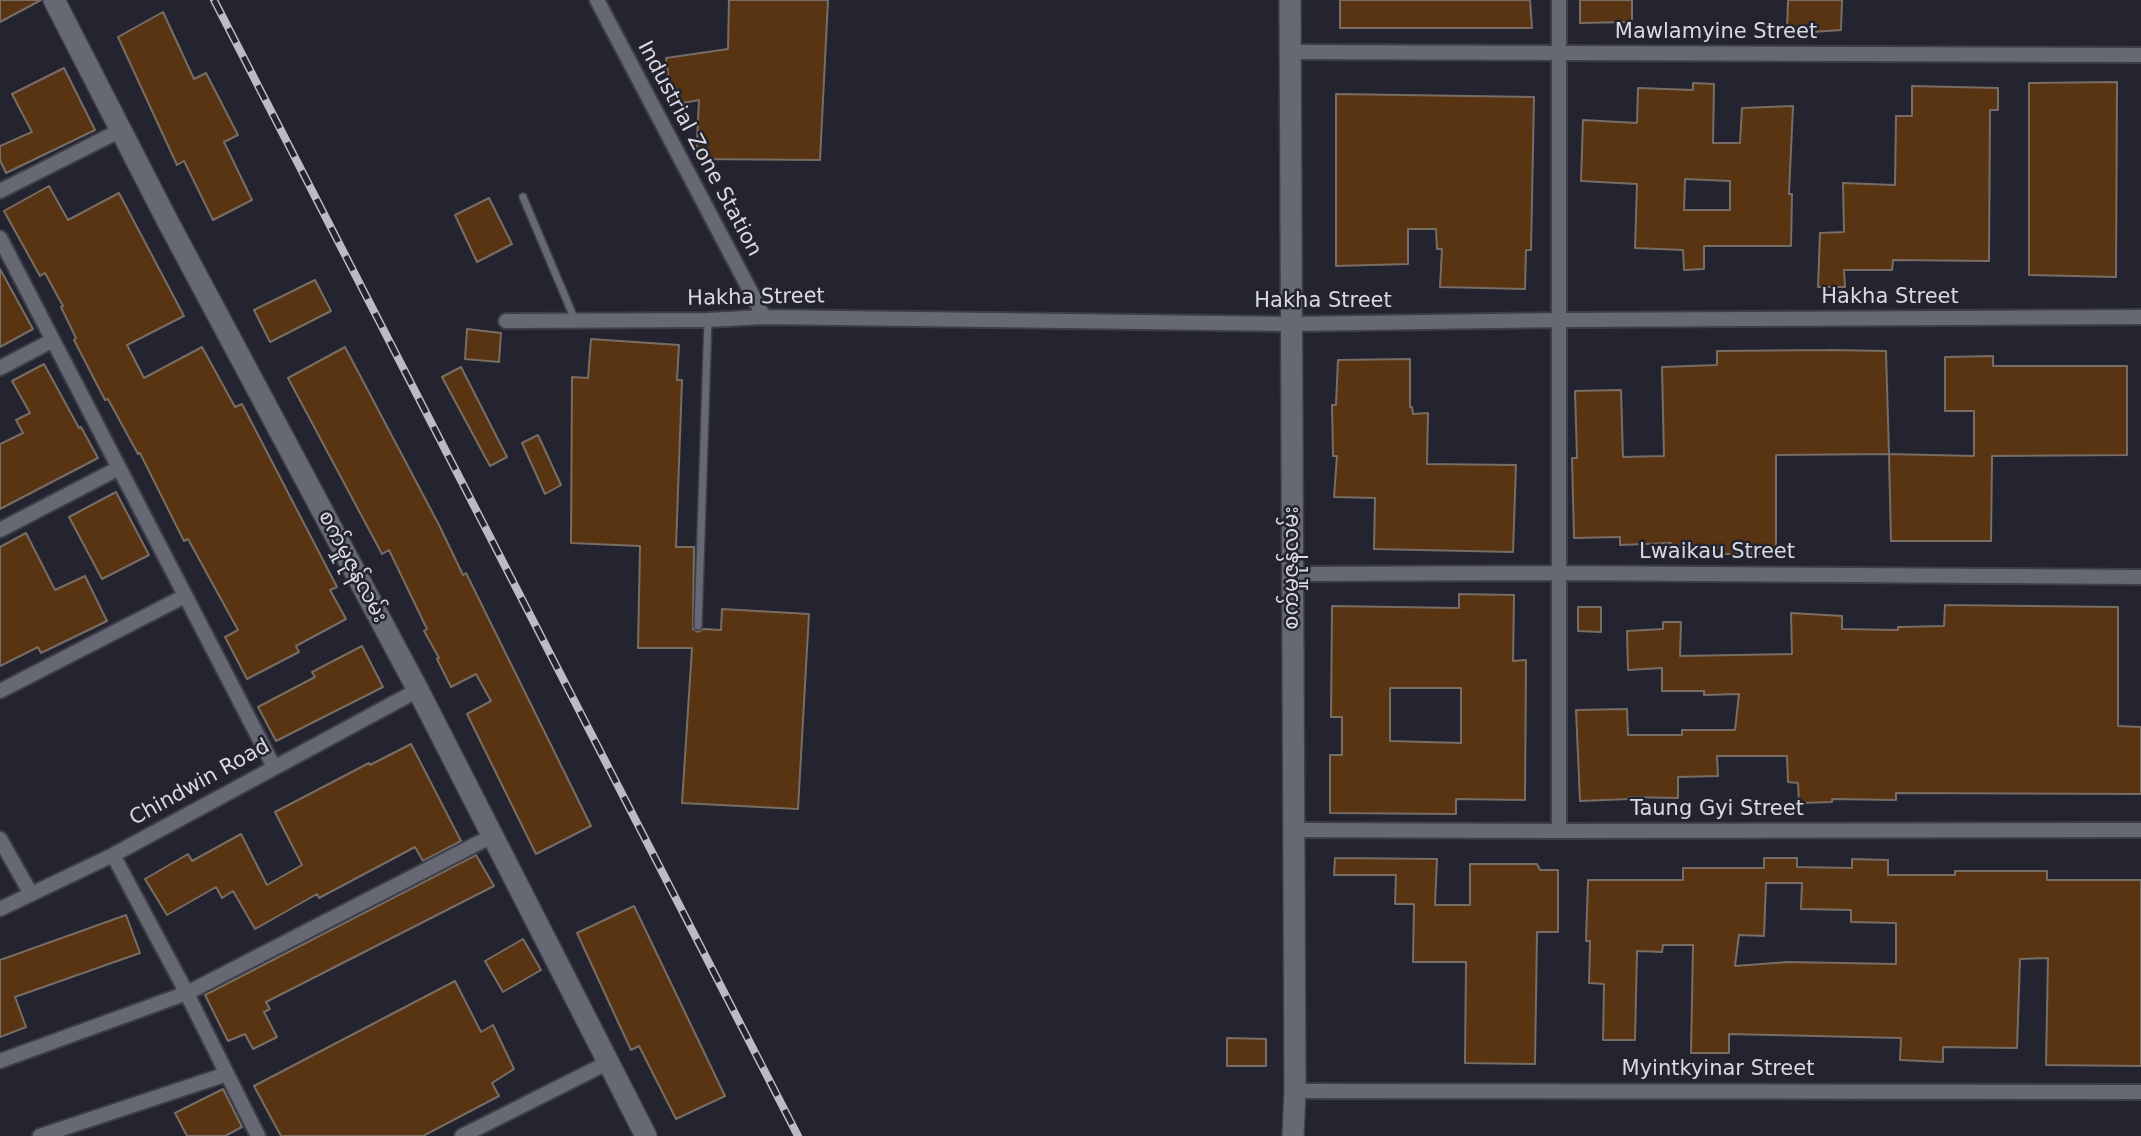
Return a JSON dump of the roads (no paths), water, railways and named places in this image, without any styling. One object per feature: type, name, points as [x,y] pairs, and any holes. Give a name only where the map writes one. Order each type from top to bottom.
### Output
[{"type":"street","name":"စက်မှုဇုန်လမ်း","points":[[54,0],[418,690],[646,1136]]},
{"type":"street","name":"Industrial Zone Station","points":[[597,0],[764,317]]},
{"type":"street","name":"စက်မှုဇုန်လမ်း","points":[[1290,0],[1295,1091],[1293,1136]]},
{"type":"street","points":[[1559,0],[1559,831]]},
{"type":"street","name":"Mawlamyine Street","points":[[1290,52],[2141,55]]},
{"type":"street","points":[[0,191],[121,130]]},
{"type":"street","points":[[0,238],[274,767]]},
{"type":"street","name":"Hakha Street","points":[[506,321],[708,320],[764,317],[1292,324],[2141,317]]},
{"type":"street","points":[[0,368],[53,340]]},
{"type":"street","points":[[0,530],[119,468]]},
{"type":"street","name":"Lwaikau Street","points":[[1293,574],[2141,577]]},
{"type":"street","points":[[0,691],[185,596]]},
{"type":"street","name":"Chindwin Road","points":[[0,909],[113,855],[418,690]]},
{"type":"street","name":"Taung Gyi Street","points":[[1294,830],[2141,830]]},
{"type":"street","points":[[0,1061],[187,993],[492,835]]},
{"type":"street","points":[[0,839],[31,894]]},
{"type":"street","points":[[113,855],[187,993],[258,1136]]},
{"type":"street","points":[[462,1136],[607,1063]]},
{"type":"street","points":[[40,1136],[227,1073]]},
{"type":"street","name":"Myintkyinar Street","points":[[1295,1091],[2141,1092]]},
{"type":"lane","points":[[523,197],[576,320]]},
{"type":"lane","points":[[698,626],[708,320]]},
{"type":"railway","points":[[214,0],[798,1136]]}]
